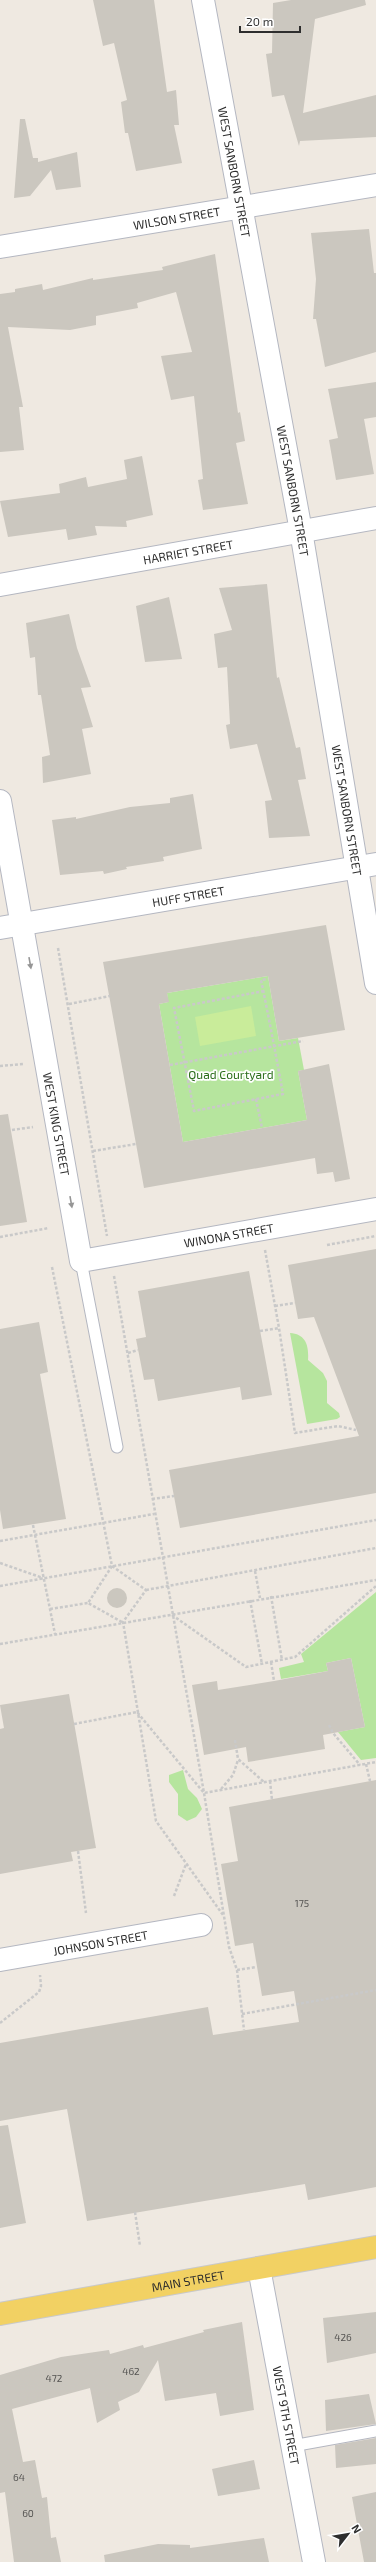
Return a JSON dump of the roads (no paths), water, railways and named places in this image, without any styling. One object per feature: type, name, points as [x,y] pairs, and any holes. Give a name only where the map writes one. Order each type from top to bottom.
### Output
[{"type":"main road","name":"MAIN STREET","points":[[0,2314],[376,2247]]},
{"type":"street","name":"WEST SANBORN STREET","points":[[203,0],[301,531],[366,866],[376,983]]},
{"type":"street","name":"WILSON STREET","points":[[0,247],[376,185]]},
{"type":"street","name":"HARRIET STREET","points":[[0,585],[376,518]]},
{"type":"street","name":"WEST KING STREET","points":[[0,801],[81,1261]]},
{"type":"street","name":"HUFF STREET","points":[[0,928],[366,866]]},
{"type":"street","name":"WINONA STREET","points":[[81,1261],[376,1209]]},
{"type":"street","name":"JOHNSON STREET","points":[[0,1960],[201,1925]]},
{"type":"street","name":"WEST 9TH STREET","points":[[259,2268],[314,2562]]},
{"type":"lane","name":"WEST KING STREET","points":[[81,1261],[117,1447]]},
{"type":"lane","points":[[292,2446],[376,2431]]},
{"type":"park label","name":"Quad Courtyard","points":[[231,1074]]}]
